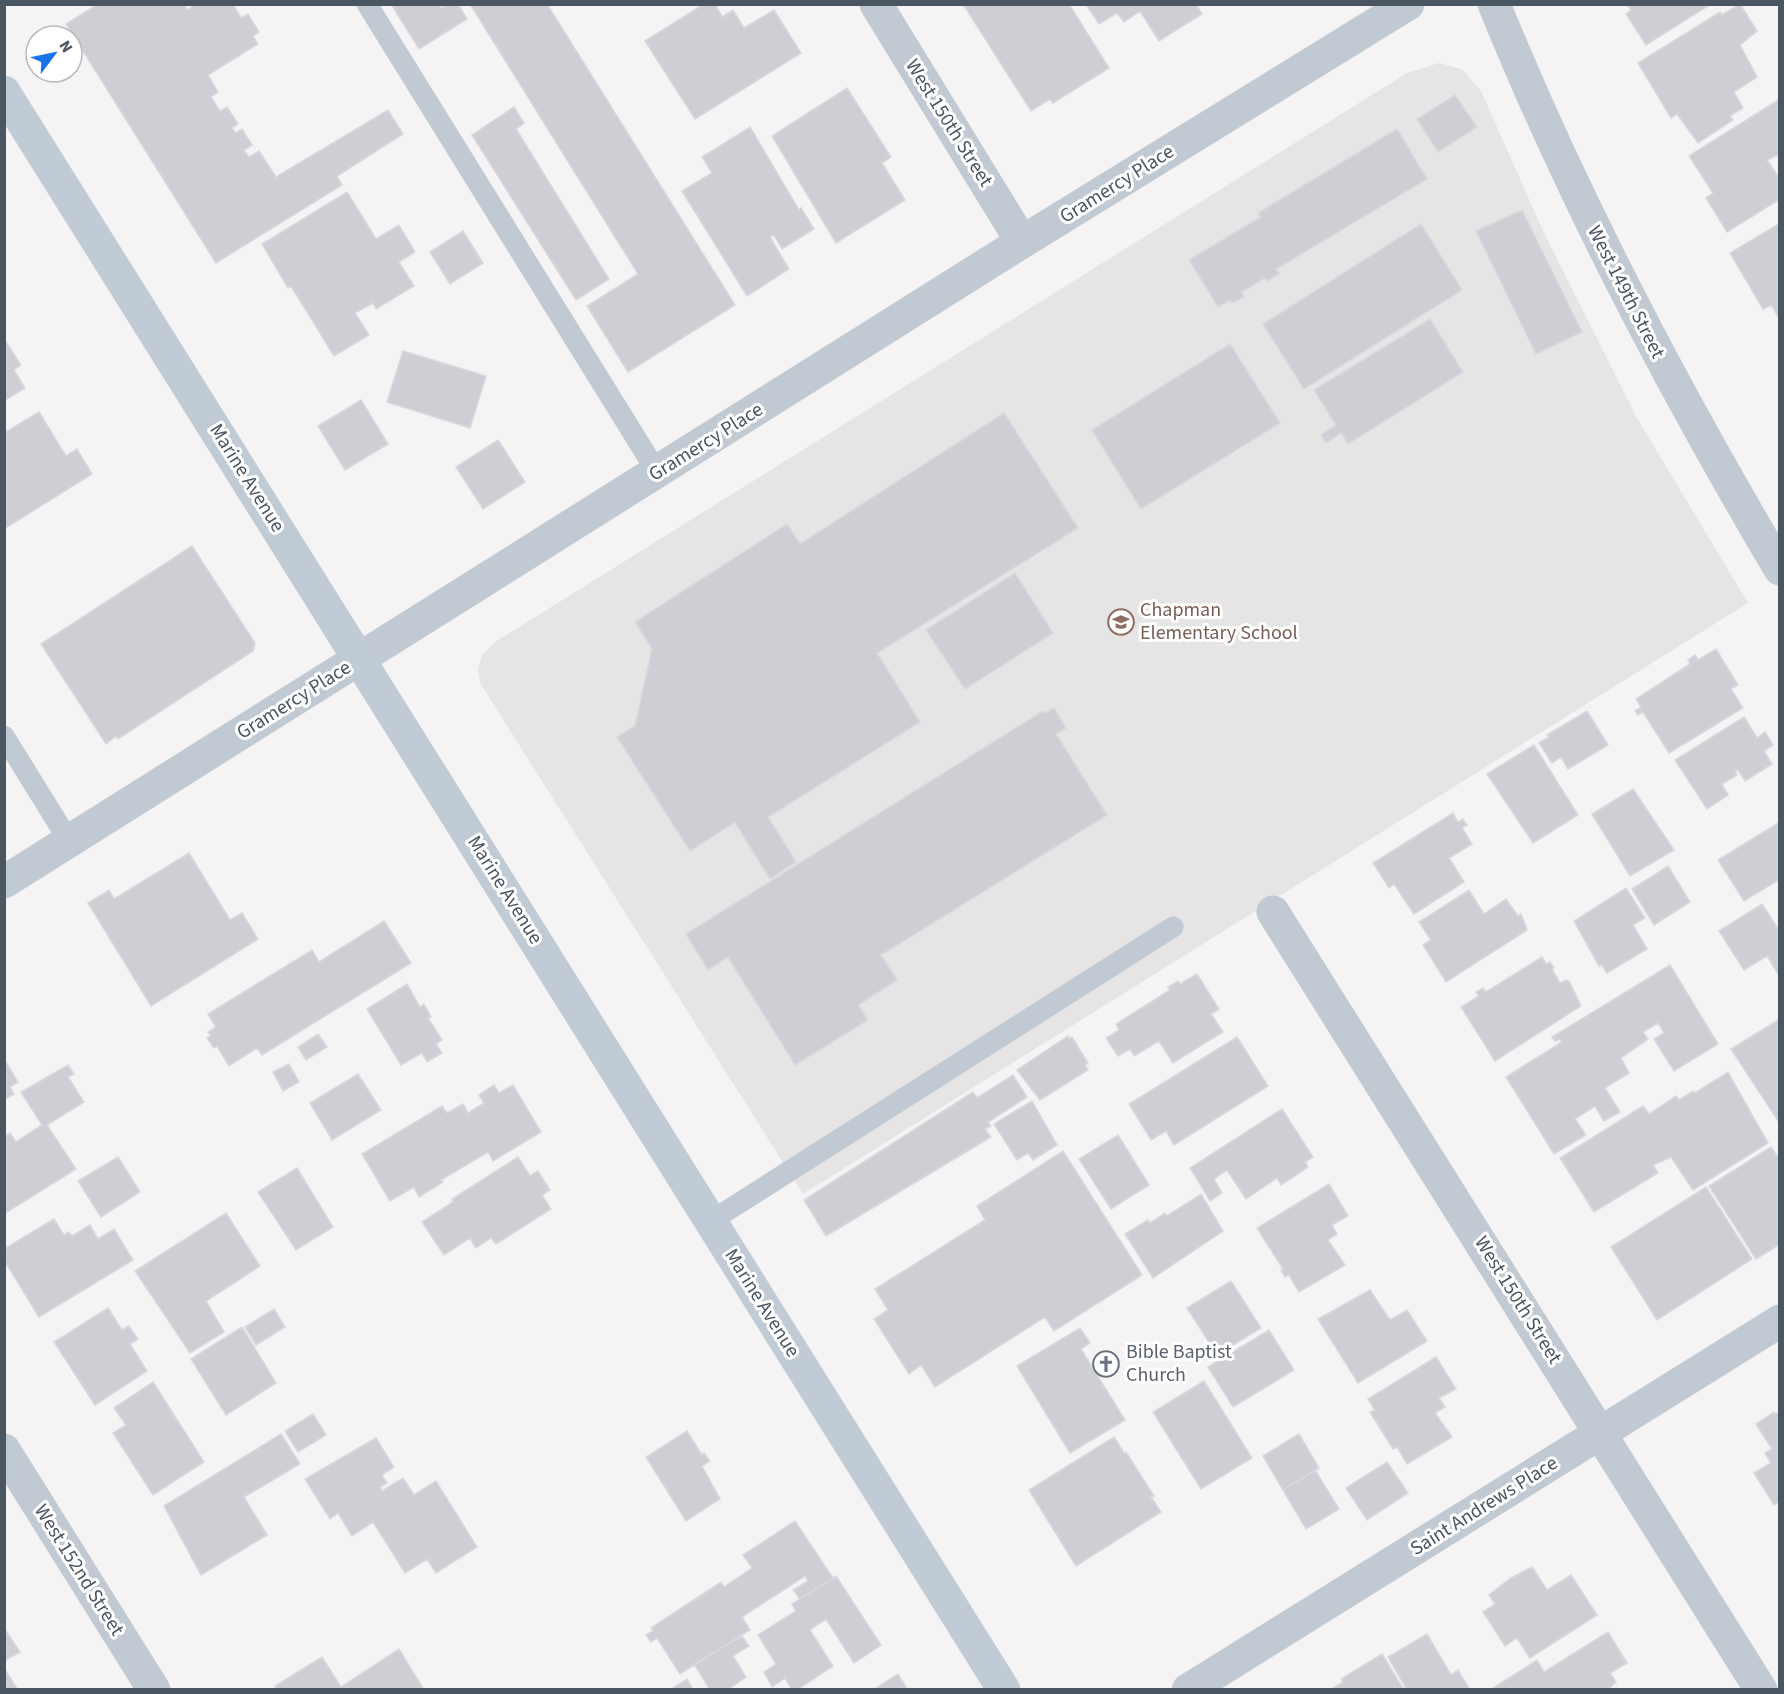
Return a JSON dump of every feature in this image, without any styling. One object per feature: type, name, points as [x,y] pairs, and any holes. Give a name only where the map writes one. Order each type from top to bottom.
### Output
[{"type":"main road","name":"Marine Avenue","points":[[4,92],[1004,1689]]},
{"type":"street","name":"West 150th Street","points":[[876,4],[1022,242]]},
{"type":"street","name":"Gramercy Place","points":[[4,882],[1022,242],[1408,4]]},
{"type":"street","name":"West 149th Street","points":[[1494,4],[1570,181],[1636,315],[1702,438],[1779,569]]},
{"type":"street","name":"West 150th Street","points":[[1273,912],[1761,1689]]},
{"type":"street","name":"Saint Andrews Place","points":[[1188,1689],[1779,1321]]},
{"type":"street","name":"West 152nd Street","points":[[4,1450],[154,1689]]},
{"type":"lane","points":[[367,4],[657,472]]},
{"type":"lane","points":[[4,736],[69,841]]},
{"type":"lane","points":[[711,1221],[1173,927]]},
{"type":"shaded area","name":"Chapman Elementary School","points":[[1439,63],[1462,69],[1481,91],[1544,233],[1637,418],[1748,603],[803,1194],[480,683],[478,669],[482,655],[495,642],[1407,73]]},
{"type":"building","points":[[98,4],[184,4],[187,10],[196,4],[233,4],[241,18],[248,14],[259,32],[253,36],[258,44],[208,75],[218,92],[211,97],[220,111],[227,107],[238,124],[232,128],[236,133],[242,129],[252,145],[244,150],[249,157],[259,151],[276,177],[388,110],[403,134],[337,176],[342,185],[216,263],[84,53],[84,24],[66,24]]},
{"type":"building","points":[[391,4],[438,4],[441,8],[447,4],[458,4],[467,19],[419,49]]},
{"type":"building","points":[[470,4],[547,4],[735,305],[628,372],[587,306],[638,274]]},
{"type":"building","points":[[704,4],[715,4],[722,17],[733,10],[744,28],[774,10],[801,53],[695,119],[645,41]]},
{"type":"building","points":[[963,4],[1069,4],[1109,68],[1053,103],[1050,99],[1031,111]]},
{"type":"building","points":[[1086,4],[1196,4],[1202,14],[1159,41],[1140,11],[1124,22],[1117,13],[1099,24]]},
{"type":"building","points":[[1627,4],[1711,4],[1646,45],[1626,14],[1631,10]]},
{"type":"building","points":[[1740,4],[1757,31],[1740,45],[1757,77],[1734,92],[1743,108],[1730,116],[1733,120],[1698,143],[1677,114],[1671,118],[1638,63],[1720,12],[1722,15]]},
{"type":"building","points":[[847,88],[891,157],[882,163],[905,200],[836,243],[772,136]]},
{"type":"building","points":[[1455,95],[1477,127],[1438,152],[1417,119]]},
{"type":"building","points":[[1780,99],[1780,154],[1767,160],[1780,179],[1780,199],[1727,232],[1706,198],[1713,193],[1689,156]]},
{"type":"building","points":[[514,107],[524,123],[516,129],[609,279],[576,300],[472,135]]},
{"type":"building","points":[[750,127],[799,210],[801,208],[814,229],[782,249],[774,235],[770,237],[789,269],[747,296],[682,191],[712,173],[702,157]]},
{"type":"building","points":[[1397,129],[1427,179],[1276,269],[1279,274],[1267,281],[1265,278],[1241,292],[1244,297],[1232,303],[1230,300],[1218,307],[1189,260],[1261,217],[1258,213]]},
{"type":"building","points":[[347,192],[376,239],[399,225],[415,252],[399,262],[414,286],[376,309],[373,303],[355,313],[369,335],[334,356],[291,286],[288,288],[262,244]]},
{"type":"building","points":[[1522,210],[1582,332],[1536,354],[1476,231]]},
{"type":"building","points":[[1780,223],[1780,319],[1771,305],[1763,309],[1730,253]]},
{"type":"building","points":[[1421,224],[1462,290],[1304,389],[1263,324]]},
{"type":"building","points":[[463,231],[483,263],[450,284],[430,252]]},
{"type":"building","points":[[1430,319],[1463,372],[1348,444],[1341,433],[1326,443],[1321,435],[1336,425],[1314,390]]},
{"type":"building","points":[[4,339],[21,365],[14,370],[25,388],[4,401]]},
{"type":"building","points":[[1230,344],[1280,423],[1141,509],[1092,430]]},
{"type":"building","points":[[403,351],[486,376],[470,428],[387,402]]},
{"type":"building","points":[[361,400],[388,444],[345,470],[318,426]]},
{"type":"building","points":[[39,412],[66,456],[77,449],[92,474],[4,529],[4,433]]},
{"type":"building","points":[[1004,413],[1078,528],[877,653],[920,722],[768,817],[796,862],[770,879],[735,822],[690,851],[617,737],[635,726],[652,649],[635,622],[787,524],[800,544]]},
{"type":"building","points":[[498,440],[525,482],[483,509],[456,467]]},
{"type":"building","points":[[192,546],[255,643],[253,651],[118,739],[116,736],[106,744],[41,644]]},
{"type":"building","points":[[1015,573],[1053,633],[965,689],[926,630]]},
{"type":"building","points":[[1716,649],[1738,685],[1731,689],[1743,708],[1669,753],[1643,712],[1638,715],[1635,711],[1641,707],[1636,699],[1690,664],[1688,660],[1695,655],[1698,660]]},
{"type":"building","points":[[1054,708],[1066,728],[1056,734],[1107,815],[881,955],[897,980],[858,1005],[868,1020],[795,1065],[728,957],[708,970],[686,934],[1043,711],[1045,713]]},
{"type":"building","points":[[1587,711],[1608,745],[1568,769],[1561,757],[1552,763],[1539,743],[1549,737],[1547,735]]},
{"type":"building","points":[[1744,717],[1757,738],[1765,732],[1773,745],[1764,751],[1772,764],[1745,781],[1738,770],[1735,772],[1737,775],[1722,784],[1728,795],[1707,809],[1675,760]]},
{"type":"building","points":[[1534,745],[1578,815],[1533,843],[1487,774]]},
{"type":"building","points":[[1633,789],[1674,850],[1630,876],[1592,814]]},
{"type":"building","points":[[1453,813],[1458,822],[1463,819],[1467,825],[1462,828],[1472,844],[1449,858],[1464,882],[1414,914],[1394,884],[1389,888],[1373,863]]},
{"type":"building","points":[[1780,822],[1780,879],[1744,901],[1718,860]]},
{"type":"building","points":[[189,853],[230,920],[242,913],[258,939],[151,1006],[88,903],[109,890],[114,899]]},
{"type":"building","points":[[1668,866],[1690,902],[1654,925],[1632,889]]},
{"type":"building","points":[[1626,888],[1645,918],[1633,925],[1647,949],[1607,973],[1602,965],[1599,966],[1574,921]]},
{"type":"building","points":[[1469,890],[1484,914],[1506,899],[1518,916],[1521,914],[1527,930],[1446,982],[1423,945],[1431,940],[1419,922]]},
{"type":"building","points":[[1762,904],[1780,932],[1780,977],[1767,956],[1744,970],[1719,931]]},
{"type":"building","points":[[384,921],[411,963],[262,1055],[257,1048],[229,1066],[217,1046],[214,1048],[207,1038],[211,1036],[208,1032],[216,1027],[208,1014],[312,950],[319,962]]},
{"type":"building","points":[[1542,957],[1546,964],[1550,962],[1560,983],[1569,981],[1581,1006],[1495,1061],[1461,1007],[1479,996],[1476,992],[1483,988],[1486,992]]},
{"type":"building","points":[[1670,965],[1718,1044],[1674,1071],[1654,1039],[1664,1033],[1658,1023],[1643,1032],[1648,1039],[1621,1058],[1629,1073],[1605,1088],[1620,1112],[1604,1121],[1595,1106],[1575,1119],[1586,1135],[1554,1154],[1506,1077],[1562,1042],[1560,1039],[1555,1041],[1552,1037]]},
{"type":"building","points":[[1197,974],[1219,1009],[1211,1014],[1223,1032],[1173,1063],[1159,1041],[1134,1056],[1130,1049],[1118,1056],[1106,1038],[1119,1030],[1116,1024],[1170,990],[1168,987],[1178,981],[1180,984]]},
{"type":"building","points":[[407,984],[420,1007],[424,1004],[431,1017],[428,1018],[442,1040],[436,1044],[442,1053],[427,1062],[422,1053],[401,1065],[367,1009]]},
{"type":"building","points":[[1780,1019],[1780,1124],[1731,1049]]},
{"type":"building","points":[[318,1034],[327,1047],[306,1060],[298,1047]]},
{"type":"building","points":[[1068,1036],[1069,1039],[1072,1037],[1088,1063],[1085,1065],[1088,1070],[1040,1100],[1017,1070]]},
{"type":"building","points":[[1237,1037],[1268,1086],[1174,1145],[1166,1131],[1151,1140],[1129,1104]]},
{"type":"building","points":[[4,1059],[18,1082],[10,1087],[14,1094],[4,1100]]},
{"type":"building","points":[[289,1064],[299,1082],[283,1091],[273,1072]]},
{"type":"building","points":[[68,1065],[74,1074],[68,1077],[84,1102],[47,1125],[76,1169],[4,1214],[4,1137],[10,1133],[16,1142],[42,1125],[21,1092]]},
{"type":"building","points":[[1728,1072],[1768,1143],[1693,1190],[1671,1157],[1653,1165],[1658,1173],[1594,1212],[1560,1158],[1643,1106],[1649,1114],[1676,1096],[1679,1100],[1693,1091],[1695,1093]]},
{"type":"building","points":[[358,1074],[381,1110],[332,1140],[310,1103]]},
{"type":"building","points":[[1013,1075],[1027,1097],[988,1122],[991,1126],[985,1129],[991,1137],[826,1236],[804,1200],[973,1092],[977,1098]]},
{"type":"building","points":[[494,1085],[499,1093],[513,1085],[541,1132],[493,1161],[488,1152],[441,1180],[443,1182],[419,1197],[414,1187],[390,1201],[362,1154],[442,1106],[447,1113],[463,1104],[468,1113],[484,1103],[479,1095]]},
{"type":"building","points":[[1032,1101],[1057,1145],[1033,1160],[1028,1153],[1017,1160],[994,1124]]},
{"type":"building","points":[[1282,1109],[1313,1157],[1305,1162],[1308,1167],[1281,1185],[1277,1178],[1246,1199],[1227,1170],[1214,1179],[1222,1193],[1210,1201],[1190,1168]]},
{"type":"building","points":[[1118,1135],[1149,1185],[1111,1209],[1079,1159]]},
{"type":"building","points":[[1771,1147],[1780,1160],[1780,1244],[1756,1259],[1709,1186]]},
{"type":"building","points":[[1063,1151],[1142,1275],[1054,1331],[1045,1317],[935,1387],[921,1365],[909,1374],[874,1319],[888,1310],[875,1289],[985,1220],[977,1206]]},
{"type":"building","points":[[118,1157],[140,1192],[101,1217],[78,1181]]},
{"type":"building","points":[[518,1157],[530,1176],[538,1171],[550,1190],[542,1195],[551,1209],[496,1244],[491,1238],[476,1248],[470,1238],[444,1255],[422,1222],[453,1202],[452,1199]]},
{"type":"building","points":[[297,1168],[333,1227],[296,1250],[258,1192]]},
{"type":"building","points":[[1329,1184],[1348,1216],[1332,1225],[1337,1234],[1328,1240],[1345,1265],[1299,1292],[1289,1275],[1285,1277],[1281,1270],[1283,1269],[1257,1228]]},
{"type":"building","points":[[1706,1187],[1752,1259],[1657,1320],[1611,1247]]},
{"type":"building","points":[[1201,1194],[1223,1231],[1153,1278],[1125,1234],[1148,1220],[1150,1223],[1165,1213],[1167,1216]]},
{"type":"building","points":[[226,1213],[260,1266],[206,1301],[224,1332],[190,1353],[135,1271]]},
{"type":"building","points":[[54,1219],[64,1235],[69,1232],[72,1236],[90,1225],[98,1239],[114,1229],[133,1260],[39,1317],[4,1260],[4,1249]]},
{"type":"building","points":[[1231,1281],[1261,1328],[1217,1355],[1187,1308]]},
{"type":"building","points":[[1370,1290],[1390,1320],[1407,1310],[1427,1341],[1358,1383],[1318,1319]]},
{"type":"building","points":[[108,1308],[122,1330],[129,1326],[138,1339],[130,1344],[147,1371],[95,1405],[54,1342]]},
{"type":"building","points":[[274,1309],[285,1327],[256,1345],[245,1327]]},
{"type":"building","points":[[242,1327],[276,1383],[226,1415],[191,1359]]},
{"type":"building","points":[[1080,1328],[1090,1343],[1081,1349],[1125,1420],[1070,1453],[1017,1366]]},
{"type":"building","points":[[1269,1330],[1294,1370],[1233,1407],[1208,1367]]},
{"type":"building","points":[[1436,1357],[1456,1389],[1439,1398],[1445,1407],[1435,1413],[1452,1437],[1407,1464],[1397,1447],[1393,1449],[1370,1412],[1375,1410],[1368,1399]]},
{"type":"building","points":[[1204,1381],[1252,1458],[1201,1489],[1153,1412]]},
{"type":"building","points":[[153,1382],[204,1462],[153,1495],[113,1433],[126,1425],[114,1408]]},
{"type":"building","points":[[1774,1412],[1775,1414],[1780,1412],[1780,1501],[1774,1505],[1754,1473],[1771,1463],[1765,1453],[1772,1449],[1756,1424]]},
{"type":"building","points":[[313,1414],[326,1435],[298,1452],[285,1431]]},
{"type":"building","points":[[687,1431],[702,1455],[704,1453],[710,1461],[702,1466],[720,1499],[686,1521],[646,1457]]},
{"type":"building","points":[[281,1434],[300,1464],[244,1497],[267,1535],[201,1575],[164,1506]]},
{"type":"building","points":[[1299,1434],[1319,1468],[1283,1490],[1263,1456]]},
{"type":"building","points":[[1114,1437],[1154,1496],[1151,1497],[1161,1512],[1076,1566],[1029,1490]]},
{"type":"building","points":[[376,1438],[394,1467],[382,1475],[387,1483],[380,1487],[382,1491],[403,1478],[414,1495],[436,1481],[477,1547],[436,1573],[427,1559],[405,1573],[373,1522],[352,1536],[338,1513],[330,1519],[305,1479]]},
{"type":"building","points":[[1387,1462],[1408,1493],[1367,1520],[1346,1488]]},
{"type":"building","points":[[1315,1470],[1339,1509],[1306,1529],[1283,1490]]},
{"type":"building","points":[[795,1521],[833,1578],[800,1599],[793,1590],[808,1581],[805,1576],[742,1617],[750,1630],[680,1674],[657,1638],[651,1642],[646,1635],[653,1631],[651,1628],[721,1582],[724,1587],[752,1568],[743,1555]]},
{"type":"building","points":[[1532,1567],[1547,1590],[1571,1575],[1597,1615],[1530,1658],[1517,1638],[1505,1646],[1483,1612],[1495,1604],[1489,1595],[1511,1578]]},
{"type":"building","points":[[836,1576],[881,1645],[854,1663],[826,1619],[810,1630],[833,1666],[797,1690],[792,1690],[785,1678],[772,1687],[764,1672],[776,1664],[758,1635],[796,1611],[792,1604]]},
{"type":"building","points":[[4,1628],[20,1652],[4,1661]]},
{"type":"building","points":[[1608,1632],[1627,1663],[1610,1673],[1616,1682],[1608,1690],[1490,1690],[1537,1660],[1544,1672]]},
{"type":"building","points":[[1427,1634],[1451,1675],[1458,1670],[1470,1690],[1407,1690],[1388,1657]]},
{"type":"building","points":[[742,1636],[749,1646],[733,1656],[746,1677],[727,1690],[710,1690],[694,1664]]},
{"type":"building","points":[[399,1649],[424,1690],[277,1690],[275,1686],[322,1657],[341,1687]]},
{"type":"building","points":[[1382,1654],[1404,1690],[1330,1690],[1343,1682],[1341,1679]]},
{"type":"building","points":[[4,1668],[18,1690],[4,1690]]},
{"type":"building","points":[[898,1674],[908,1690],[873,1690]]},
{"type":"building","points":[[687,1679],[693,1690],[670,1690]]},
{"type":"place","name":"Chapman Elementary School","points":[[1121,622]]},
{"type":"place","name":"Bible Baptist Church","points":[[1106,1364]]}]
